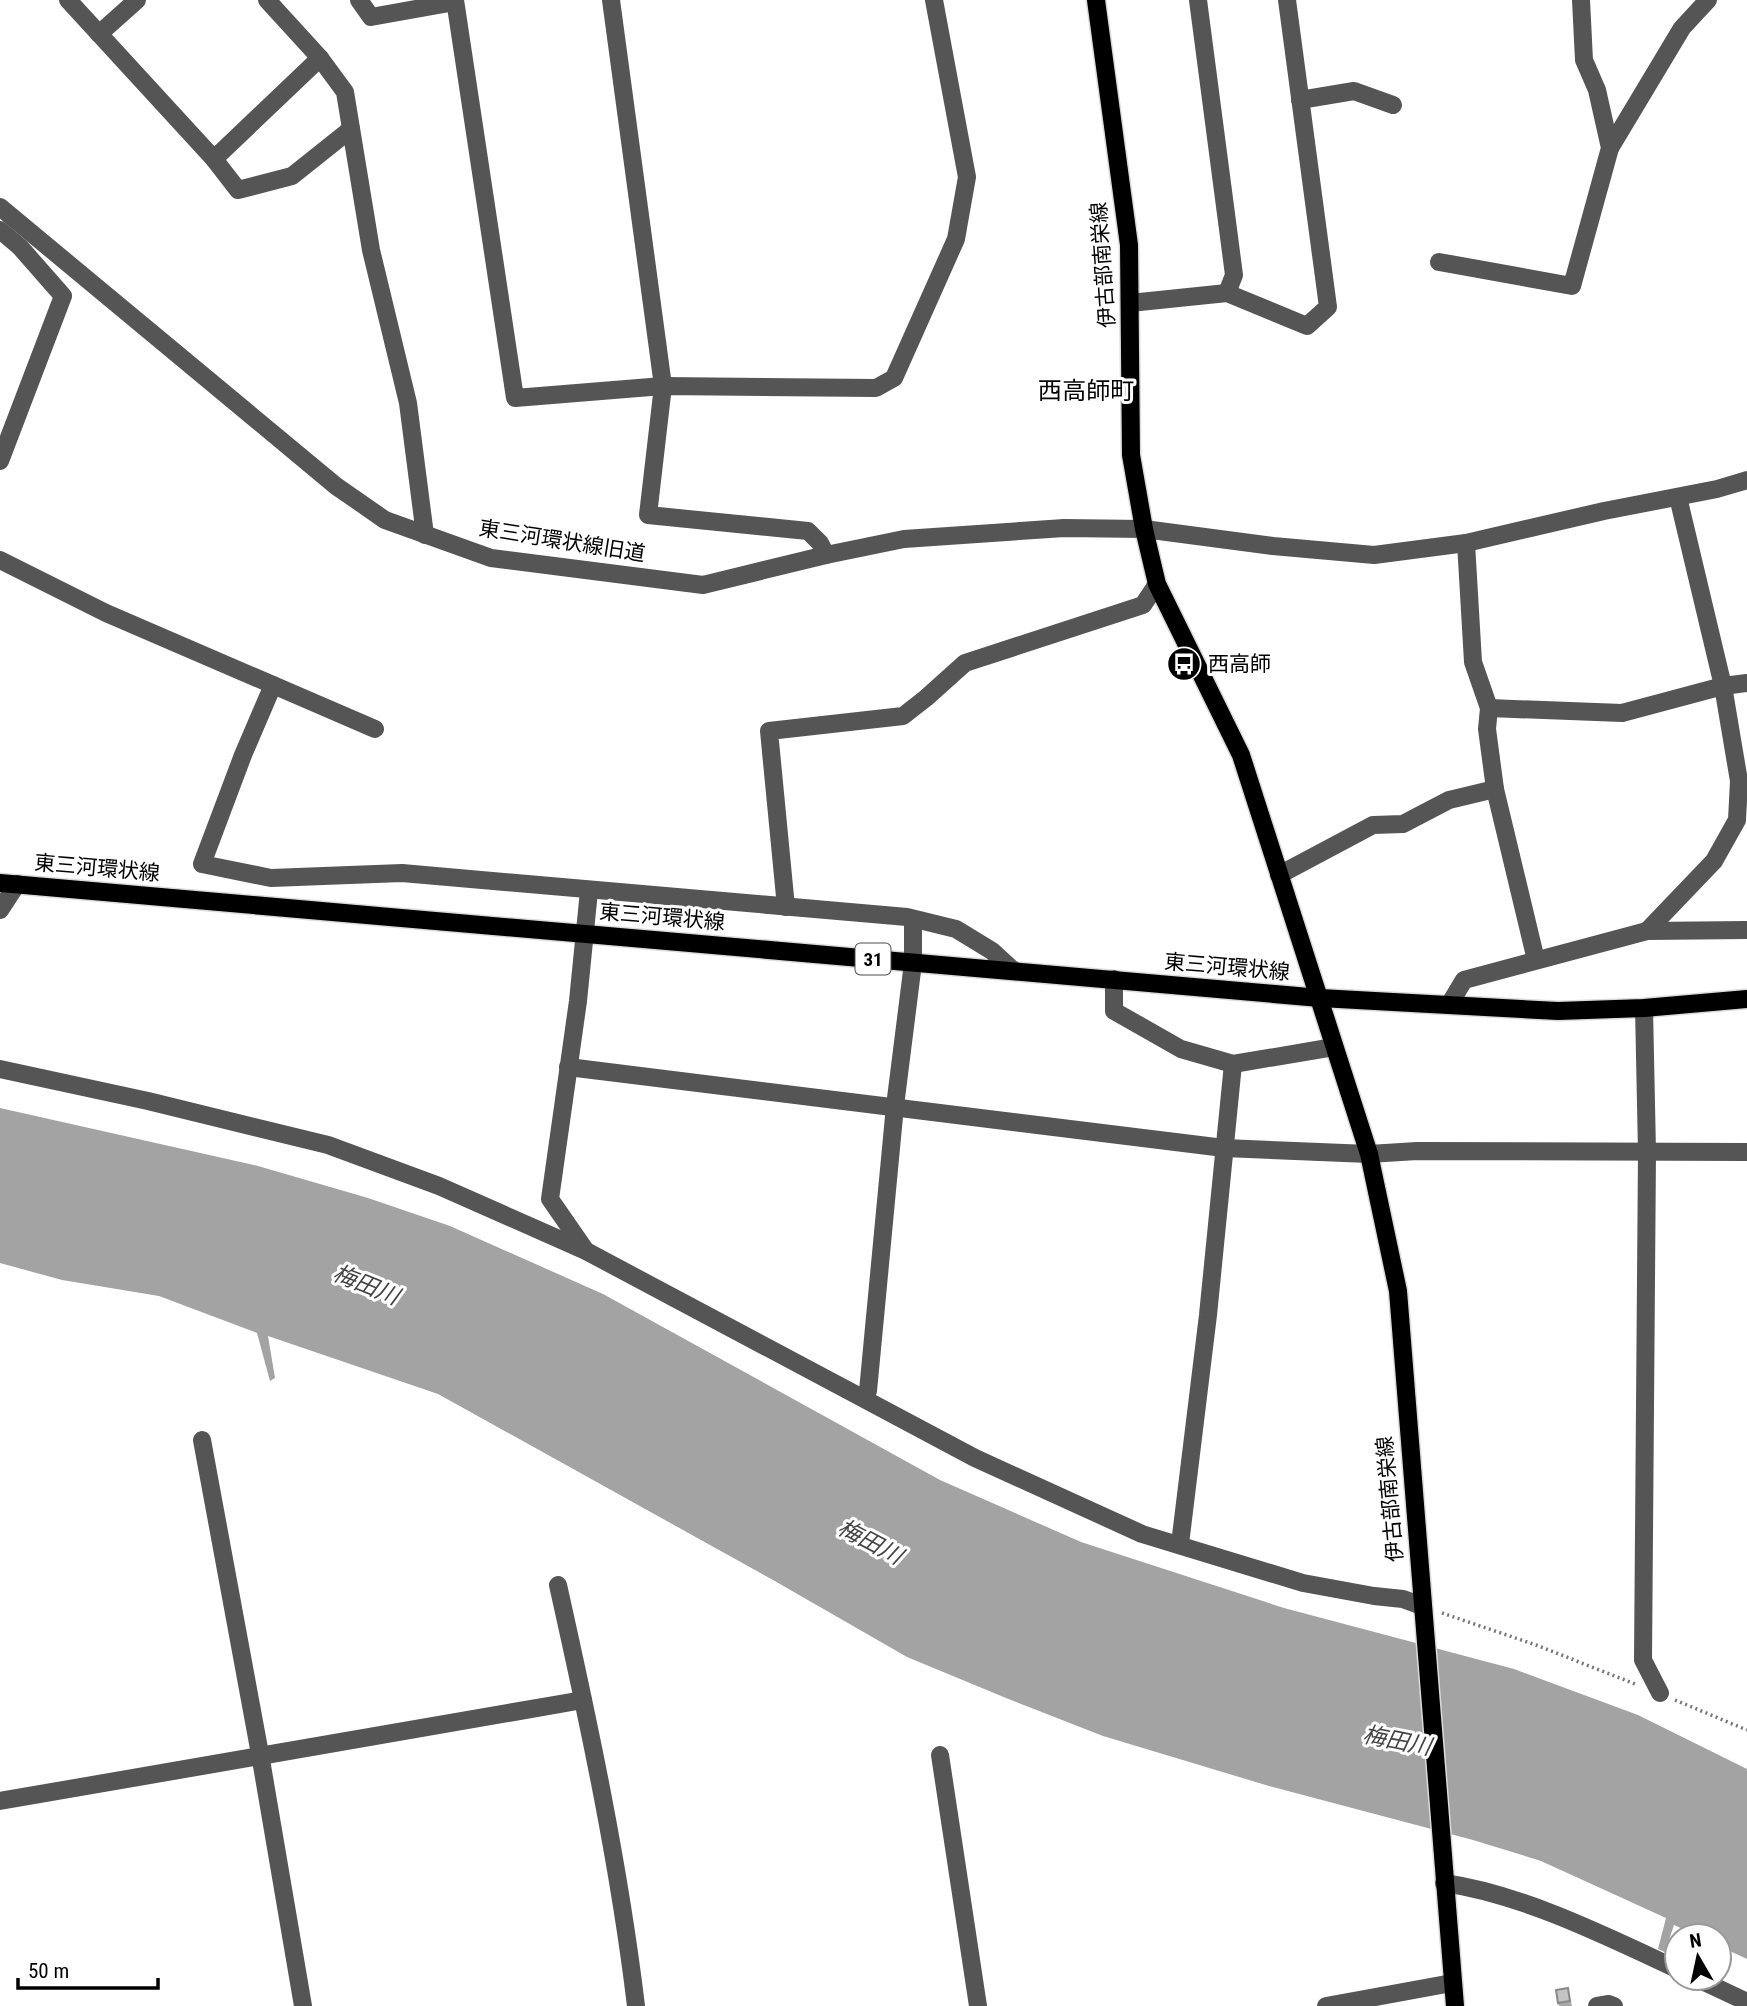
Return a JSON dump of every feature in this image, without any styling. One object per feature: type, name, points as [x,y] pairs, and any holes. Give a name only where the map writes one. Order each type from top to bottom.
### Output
[{"type":"main road","name":"伊古部南栄線","points":[[1096,0],[1129,245],[1131,455],[1144,528]]},
{"type":"main road","name":"東三河環状線","points":[[1144,528],[1157,584],[1241,755],[1320,998]]},
{"type":"main road","name":"東三河環状線","points":[[8,883],[1320,998],[1558,1011],[1644,1008],[1747,999]]},
{"type":"main road","name":"伊古部南栄線","points":[[1320,998],[1369,1154],[1398,1292],[1451,1983],[1455,2006]]},
{"type":"street","points":[[68,0],[214,159],[238,190],[292,176],[351,129]]},
{"type":"street","points":[[99,34],[137,0]]},
{"type":"street","points":[[267,0],[320,58],[345,92],[371,250],[408,403],[425,535]]},
{"type":"street","points":[[359,0],[371,17],[455,1],[515,398],[663,386],[876,388],[894,378],[956,239],[968,177],[934,0]]},
{"type":"street","points":[[611,0],[663,386],[648,515],[808,531],[820,543],[826,555]]},
{"type":"street","points":[[1198,0],[1234,275],[1227,293]]},
{"type":"street","points":[[1130,303],[1227,293],[1307,326],[1328,307],[1287,0]]},
{"type":"street","points":[[1581,0],[1584,60],[1597,90],[1610,148]]},
{"type":"street","points":[[1439,262],[1572,286],[1610,148],[1682,28],[1708,0]]},
{"type":"street","points":[[214,159],[320,58]]},
{"type":"street","points":[[1300,100],[1353,91],[1393,105]]},
{"type":"street","name":"東三河環状線旧道","points":[[0,207],[336,486],[386,520],[491,558],[703,585],[905,539],[1065,528],[1144,528],[1347,554],[1374,555],[1466,542],[1717,489],[1747,480]]},
{"type":"street","points":[[0,230],[20,247],[63,296],[0,461]]},
{"type":"street","points":[[1647,930],[1714,861],[1737,820],[1739,781],[1723,686],[1678,497]]},
{"type":"street","points":[[1466,542],[1473,662],[1489,708],[1487,729],[1495,789],[1536,960]]},
{"type":"street","points":[[0,560],[106,614],[375,729]]},
{"type":"street","points":[[786,907],[769,731],[903,716],[965,663],[1143,605],[1157,584]]},
{"type":"street","points":[[1489,708],[1622,713],[1723,686],[1747,683]]},
{"type":"street","points":[[273,685],[243,754],[202,864],[271,878],[401,873],[914,919],[956,929],[992,951],[1013,970]]},
{"type":"street","points":[[1279,875],[1373,825],[1404,824],[1449,800],[1495,789]]},
{"type":"street","points":[[0,910],[8,883]]},
{"type":"street","points":[[586,1251],[550,1199],[578,1001],[589,891]]},
{"type":"street","points":[[863,1397],[868,1391],[895,1106],[913,963],[914,919]]},
{"type":"street","points":[[1450,1005],[1464,980],[1647,930],[1747,930]]},
{"type":"street","points":[[1114,979],[1114,1011],[1181,1049],[1233,1064],[1334,1047]]},
{"type":"street","points":[[1644,1008],[1647,1152],[1643,1660],[1660,1693]]},
{"type":"street","points":[[1180,1544],[1208,1315],[1233,1064]]},
{"type":"street","points":[[568,1067],[1224,1148],[1369,1154],[1417,1151],[1747,1152]]},
{"type":"street","points":[[0,1069],[148,1101],[328,1145],[439,1186],[586,1251],[975,1458],[1142,1534],[1303,1583],[1374,1597],[1403,1599],[1422,1606]]},
{"type":"street","points":[[202,1440],[303,2006]]},
{"type":"street","points":[[558,1585],[583,1700],[627,1933],[636,2006]]},
{"type":"street","points":[[0,1801],[583,1700]]},
{"type":"street","points":[[940,1755],[978,2006]]},
{"type":"street","points":[[1444,1883],[1477,1888],[1594,1930],[1663,1962]]},
{"type":"street","points":[[1326,2006],[1451,1983]]},
{"type":"street","points":[[1726,1992],[1747,2002]]},
{"type":"street","points":[[1597,2006],[1614,2006]]},
{"type":"path","points":[[1422,1606],[1535,1645],[1747,1730]]},
{"type":"water","name":"梅田川","points":[[0,1108],[258,1166],[368,1198],[450,1226],[603,1294],[940,1480],[1081,1542],[1284,1608],[1514,1669],[1638,1715],[1747,1769],[1747,1959],[1733,1952],[1733,1922],[1665,1922],[1666,1918],[1541,1861],[1473,1840],[1269,1786],[1103,1736],[907,1657],[438,1394],[268,1336],[275,1378],[270,1381],[257,1333],[159,1296],[62,1280],[0,1263]]},
{"type":"water","points":[[1663,1930],[1663,1951],[1658,1949]]},
{"type":"building","points":[[1568,1988],[1570,2001],[1558,2003],[1556,1990]]},
{"type":"place","name":"西高師","points":[[1184,664]]},
{"type":"district","name":"西高師町","points":[[1086,391]]}]
